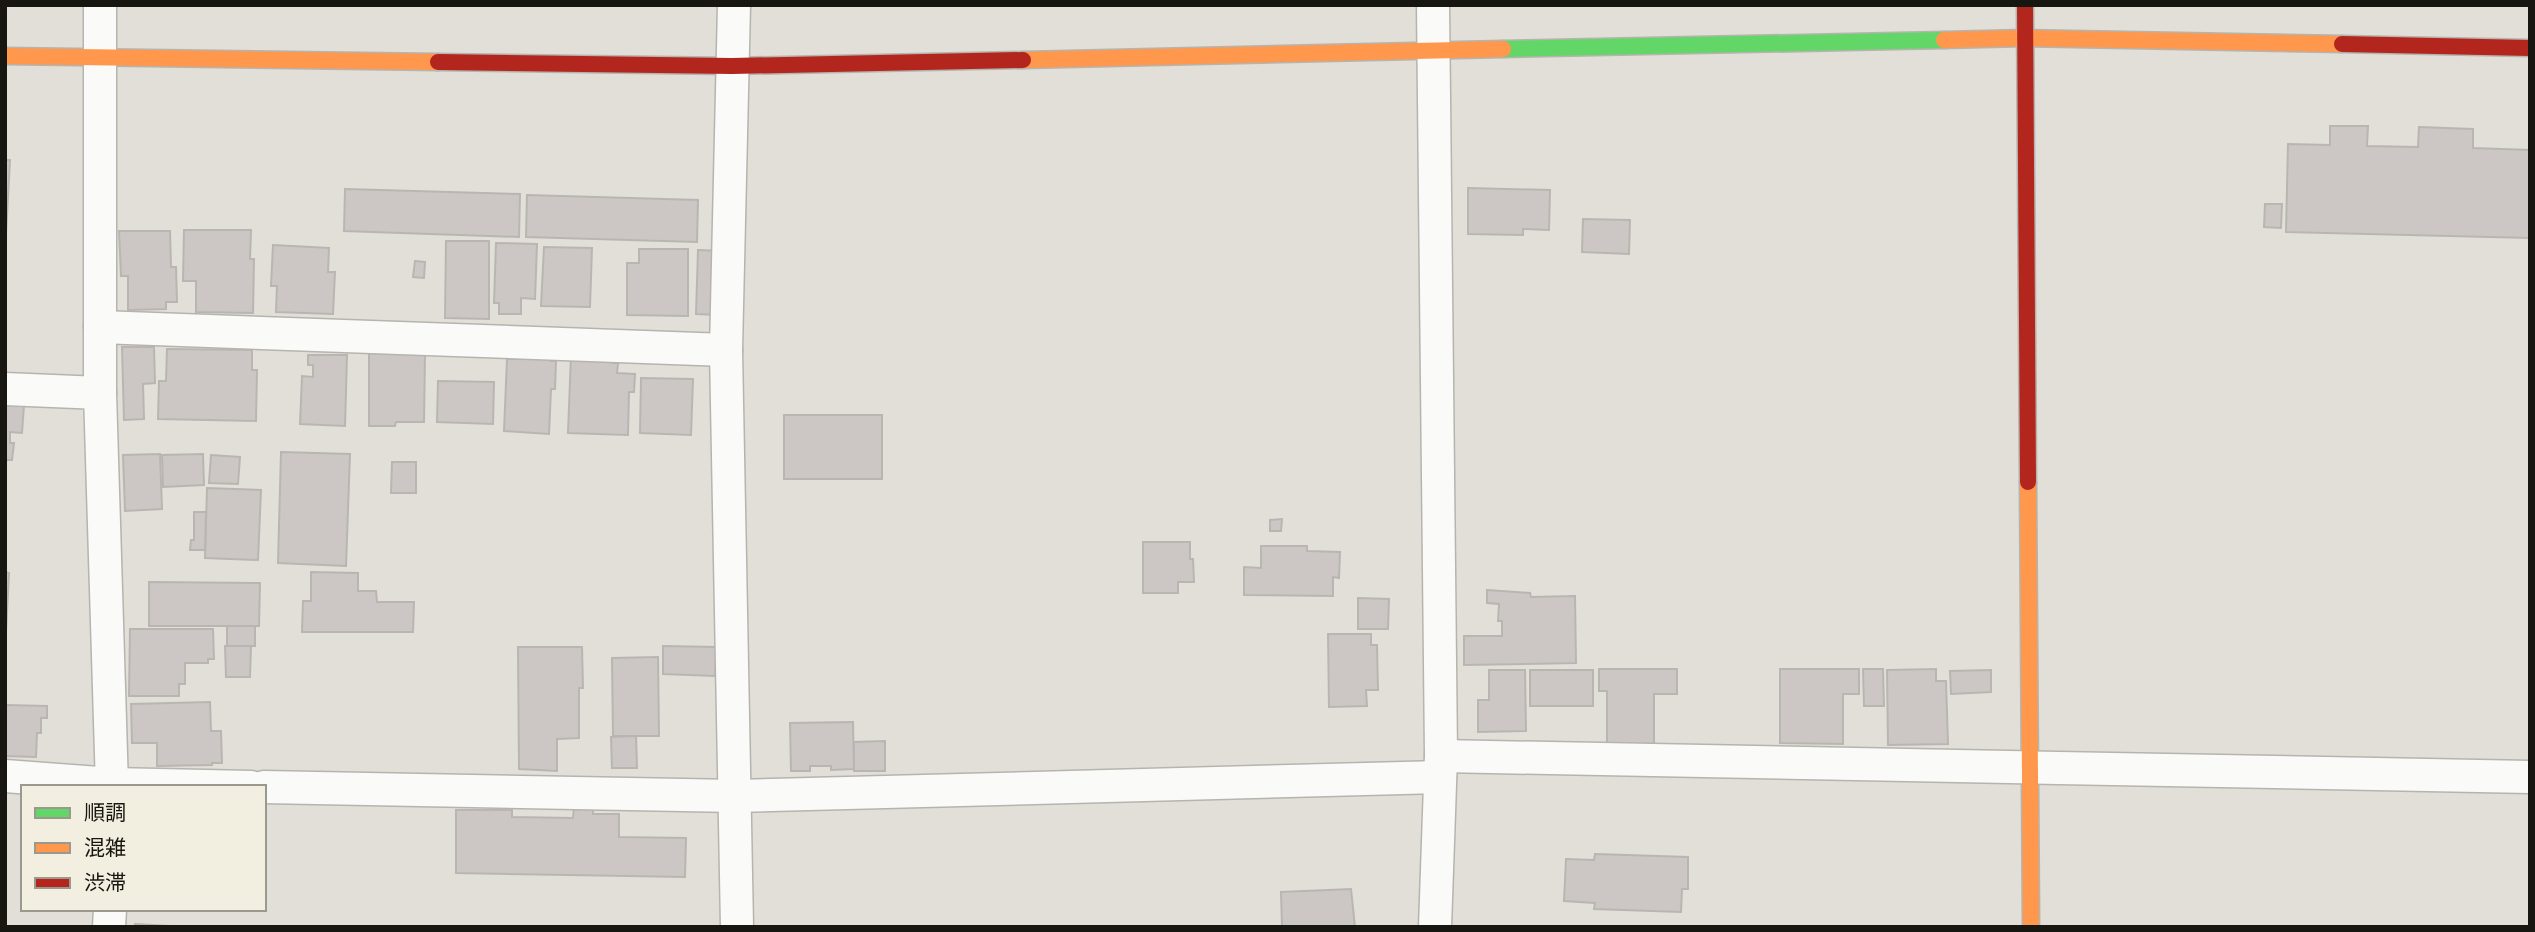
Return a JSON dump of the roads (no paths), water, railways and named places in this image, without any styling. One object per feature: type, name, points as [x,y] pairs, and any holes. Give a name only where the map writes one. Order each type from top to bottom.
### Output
[{"type":"street","points":[[5,776],[112,785],[100,393],[100,5]]},
{"type":"street","points":[[734,5],[726,350],[737,927]]},
{"type":"street","points":[[1433,5],[1440,766],[1435,927]]},
{"type":"street","points":[[2025,5],[2031,927]]},
{"type":"street","points":[[5,56],[732,66],[2025,38],[2530,48]]},
{"type":"street","points":[[100,327],[726,350]]},
{"type":"street","points":[[5,389],[100,393]]},
{"type":"street","points":[[266,787],[736,796],[1440,766],[2029,768],[2530,777]]}]
